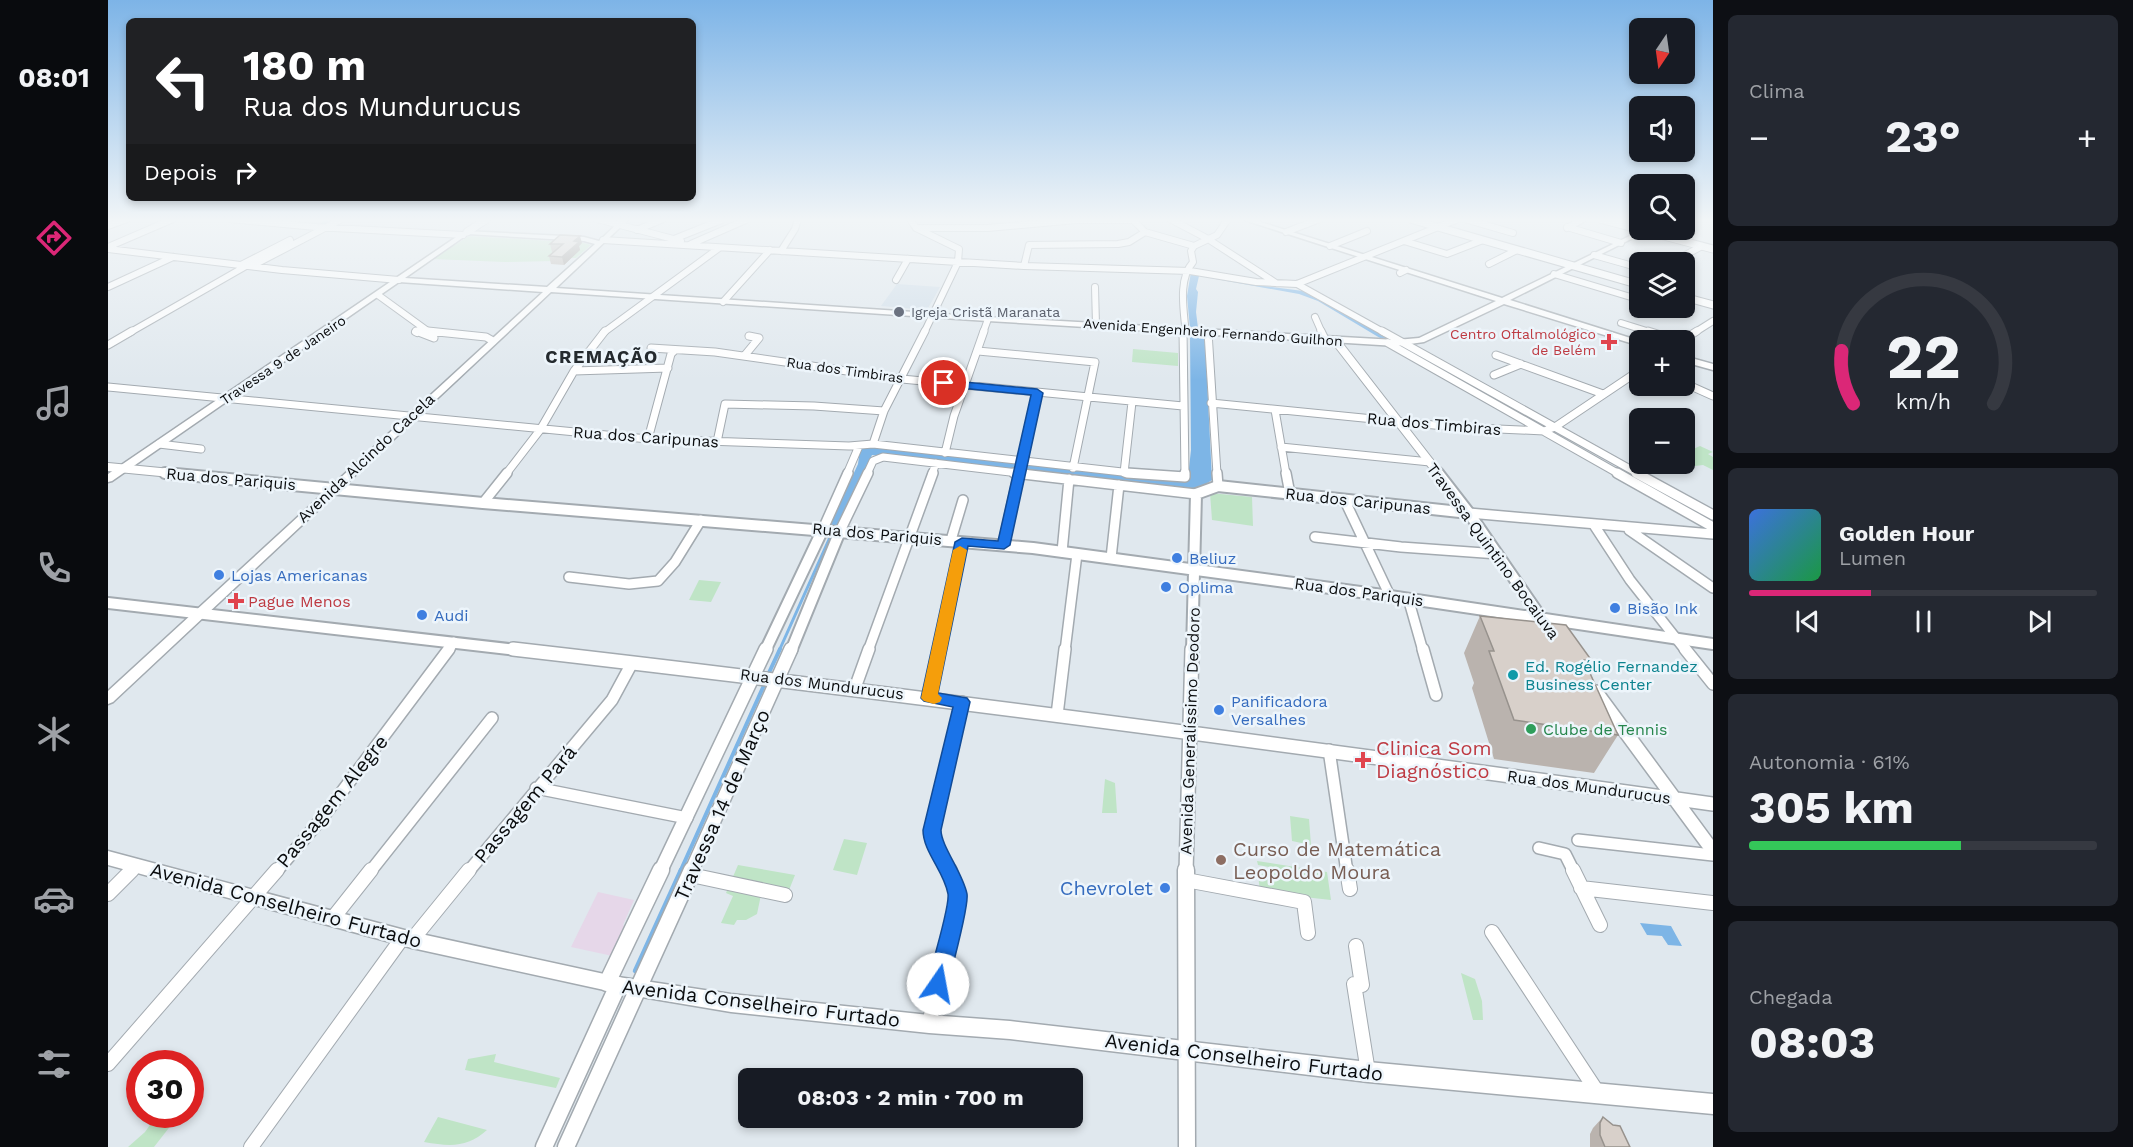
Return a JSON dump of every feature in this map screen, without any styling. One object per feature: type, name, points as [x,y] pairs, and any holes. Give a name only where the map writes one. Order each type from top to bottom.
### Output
[{"type":"main road","name":"Travessa 9 de Janeiro","points":[[108,479],[410,273]]},
{"type":"main road","name":"Avenida Alcindo Cacela","points":[[108,699],[567,273]]},
{"type":"main road","points":[[1405,273],[1629,341]]},
{"type":"main road","name":"Avenida Engenheiro Fernando Guilhon","points":[[399,280],[988,319],[1184,328],[1208,332],[1403,343],[1436,334],[1557,273]]},
{"type":"main road","points":[[1695,362],[1713,368]]},
{"type":"main road","name":"Avenida Conselheiro Furtado","points":[[108,858],[407,938],[612,984],[731,1003],[1187,1049],[1368,1072],[1713,1104]]},
{"type":"street","points":[[108,287],[139,273]]},
{"type":"street","points":[[108,345],[235,273]]},
{"type":"street","name":"Avenida Engenheiro Fernando Guilhon","points":[[317,273],[399,280]]},
{"type":"street","points":[[483,503],[540,430],[574,371],[606,329],[685,273]]},
{"type":"street","points":[[723,302],[750,273]]},
{"type":"street","points":[[896,280],[900,273]]},
{"type":"street","points":[[873,444],[884,411],[902,379],[953,273]]},
{"type":"street","points":[[1183,406],[1183,308],[1188,273]]},
{"type":"street","points":[[1202,273],[1278,284],[1297,284],[1325,273]]},
{"type":"street","points":[[1262,273],[1278,284]]},
{"type":"street","points":[[1595,273],[1629,282]]},
{"type":"street","points":[[1554,274],[1629,296]]},
{"type":"street","points":[[1297,284],[1713,515]]},
{"type":"street","points":[[1095,287],[1096,325]]},
{"type":"street","points":[[378,295],[414,319],[422,328],[415,332],[432,338],[481,342],[493,340]]},
{"type":"street","points":[[1695,300],[1713,305]]},
{"type":"street","points":[[1315,317],[1330,340]]},
{"type":"street","points":[[945,453],[954,416],[988,319]]},
{"type":"street","points":[[1695,332],[1713,321]]},
{"type":"street","points":[[1621,323],[1644,330]]},
{"type":"street","points":[[855,688],[936,463],[1196,494],[1218,486],[1208,332]]},
{"type":"street","points":[[745,355],[759,338],[749,336]]},
{"type":"street","name":"Travessa Quintino Bocaiuva","points":[[1330,340],[1399,422],[1469,513],[1554,636]]},
{"type":"street","points":[[1388,343],[1713,526]]},
{"type":"street","name":"Rua dos Timbiras","points":[[651,348],[745,355],[902,379],[965,386],[1183,406]]},
{"type":"street","points":[[648,439],[671,354],[674,351]]},
{"type":"street","points":[[978,351],[1097,363],[1086,398],[1073,468]]},
{"type":"street","points":[[1496,355],[1603,394]]},
{"type":"street","points":[[1494,375],[1521,364]]},
{"type":"street","points":[[574,371],[668,368]]},
{"type":"street","name":"Rua dos Timbiras","points":[[1212,403],[1399,422],[1489,429],[1544,430],[1555,427],[1629,377]]},
{"type":"street","name":"Rua dos Caripunas","points":[[108,387],[410,418],[648,439],[859,446],[873,444],[1073,468],[1185,477],[1183,406]]},
{"type":"street","points":[[1695,388],[1713,396]]},
{"type":"street","points":[[1004,545],[1037,393]]},
{"type":"street","points":[[1124,473],[1132,402]]},
{"type":"street","points":[[717,442],[725,404],[814,406],[884,411]]},
{"type":"street","points":[[1275,410],[1290,494]]},
{"type":"street","points":[[159,444],[201,448]]},
{"type":"street","name":"Travessa 14 de Março","points":[[544,1147],[612,984],[752,675],[823,529],[859,446]]},
{"type":"street","points":[[1281,447],[1430,462]]},
{"type":"street","name":"Travessa 14 de Março","points":[[566,1147],[779,679],[840,531],[873,461],[887,457],[936,463]]},
{"type":"street","name":"Rua dos Pariquis","points":[[108,467],[483,503],[1004,545],[1408,598],[1713,644]]},
{"type":"street","points":[[1062,552],[1069,479]]},
{"type":"street","points":[[1111,558],[1119,485]]},
{"type":"street","name":"Rua dos Caripunas","points":[[1218,486],[1345,501],[1713,534]]},
{"type":"street","name":"Avenida Generalíssimo Deodoro","points":[[1187,1147],[1188,731],[1196,494]]},
{"type":"street","points":[[929,698],[963,500]]},
{"type":"street","points":[[1345,501],[1390,596]]},
{"type":"street","points":[[570,577],[647,584],[658,581],[665,575],[701,520]]},
{"type":"street","points":[[1593,525],[1630,580],[1713,684]]},
{"type":"street","points":[[1627,528],[1713,588]]},
{"type":"street","points":[[1315,537],[1365,544],[1498,554]]},
{"type":"street","points":[[1057,715],[1077,554]]},
{"type":"street","points":[[1408,598],[1436,694]]},
{"type":"street","name":"Rua dos Mundurucus","points":[[108,603],[752,675],[1188,731],[1713,804]]},
{"type":"street","name":"Passagem Alegre","points":[[108,1064],[323,817],[454,642]]},
{"type":"street","name":"Passagem Pará","points":[[251,1147],[407,938],[612,700],[632,663]]},
{"type":"street","points":[[1588,682],[1713,853]]},
{"type":"street","points":[[929,1024],[958,896],[950,869],[932,838],[932,830],[962,702]]},
{"type":"street","points":[[333,918],[492,718]]},
{"type":"street","points":[[1329,750],[1350,890]]},
{"type":"street","points":[[536,788],[687,818]]},
{"type":"street","points":[[1578,840],[1713,853]]},
{"type":"street","points":[[1539,848],[1564,854],[1600,925]]},
{"type":"street","points":[[108,894],[137,865]]},
{"type":"street","points":[[691,875],[785,895]]},
{"type":"street","points":[[1186,880],[1304,902],[1308,933]]},
{"type":"street","points":[[1581,888],[1713,903]]},
{"type":"street","points":[[1491,933],[1598,1093]]},
{"type":"street","points":[[1356,946],[1362,985],[1354,984],[1368,1072]]},
{"type":"shaded area","points":[[897,284],[940,287],[927,310],[881,306]]},
{"type":"shaded area","points":[[598,892],[634,900],[623,925],[630,928],[617,957],[571,947]]},
{"type":"green space","points":[[1133,349],[1178,353],[1178,366],[1132,362]]},
{"type":"green space","points":[[1700,446],[1713,452],[1708,454],[1713,457],[1713,470],[1703,465],[1695,466],[1695,448]]},
{"type":"green space","points":[[1210,493],[1252,497],[1253,526],[1212,520]]},
{"type":"green space","points":[[699,580],[721,582],[711,602],[689,600]]},
{"type":"green space","points":[[1105,779],[1115,783],[1117,813],[1102,813]]},
{"type":"green space","points":[[1290,816],[1309,819],[1311,845],[1292,841]]},
{"type":"green space","points":[[844,839],[867,843],[857,875],[833,870]]},
{"type":"green space","points":[[1257,861],[1327,872],[1331,900],[1260,892],[1258,874],[1271,875],[1269,867],[1258,865]]},
{"type":"green space","points":[[738,865],[795,875],[787,895],[762,890],[757,914],[746,920],[737,920],[734,925],[721,923],[733,896],[726,893]]},
{"type":"green space","points":[[1461,973],[1475,979],[1482,1001],[1483,1020],[1473,1020]]},
{"type":"green space","points":[[496,1054],[494,1062],[560,1078],[556,1088],[465,1070],[468,1059]]},
{"type":"green space","points":[[438,1117],[487,1130],[466,1143],[443,1145],[424,1142]]},
{"type":"green space","points":[[148,1128],[169,1128],[154,1147],[128,1147]]},
{"type":"water","points":[[1191,273],[1248,284],[1311,292],[1396,340],[1385,341],[1318,301],[1299,294],[1199,276],[1196,289],[1198,292],[1196,312],[1198,328],[1190,328],[1187,296]]},
{"type":"water","points":[[1193,335],[1205,340],[1212,480],[1198,489],[1024,470],[1026,465],[1117,474],[1188,477],[1191,450],[1190,337]]},
{"type":"water","points":[[866,446],[1015,463],[1014,469],[872,455],[839,526],[830,526],[858,464],[860,449]]},
{"type":"water","points":[[1640,923],[1671,926],[1682,946],[1668,945],[1662,936],[1647,935]]},
{"type":"building","points":[[1480,616],[1566,625],[1592,661],[1584,660],[1618,735],[1514,720],[1489,651],[1494,651]]},
{"type":"building","points":[[1603,1117],[1613,1125],[1620,1126],[1630,1147],[1605,1147],[1600,1135],[1600,1123]]},
{"type":"waterway","points":[[779,651],[831,535]]},
{"type":"waterway","points":[[767,677],[780,649]]},
{"type":"waterway","points":[[680,872],[765,683]]},
{"type":"waterway","points":[[635,971],[681,870]]},
{"type":"slow traffic","points":[[934,698],[929,698],[960,550]]},
{"type":"place","name":"Igreja Cristã Maranata","points":[[899,312]]},
{"type":"place","name":"Centro Oftalmológico de Belém","points":[[1609,342]]},
{"type":"place","name":"Beliuz","points":[[1177,558]]},
{"type":"place","name":"Lojas Americanas","points":[[219,575]]},
{"type":"place","name":"Oplima","points":[[1166,587]]},
{"type":"place","name":"Pague Menos","points":[[236,601]]},
{"type":"place","name":"Bisão Ink","points":[[1615,608]]},
{"type":"place","name":"Audi","points":[[422,615]]},
{"type":"place","name":"Ed. Rogélio Fernandez Business Center","points":[[1513,675]]},
{"type":"place","name":"Panificadora Versalhes","points":[[1219,710]]},
{"type":"place","name":"Clube de Tennis","points":[[1531,729]]},
{"type":"place","name":"Clinica Som Diagnóstico","points":[[1363,760]]},
{"type":"place","name":"Curso de Matemática Leopoldo Moura","points":[[1221,860]]},
{"type":"place","name":"Chevrolet","points":[[1165,888]]},
{"type":"district","name":"CREMAÇÃO","points":[[602,356]]},
{"type":"route","points":[[938,984],[958,896],[950,869],[932,838],[932,830],[962,702],[929,698],[962,542],[1004,545],[1037,393],[944,383]]}]
